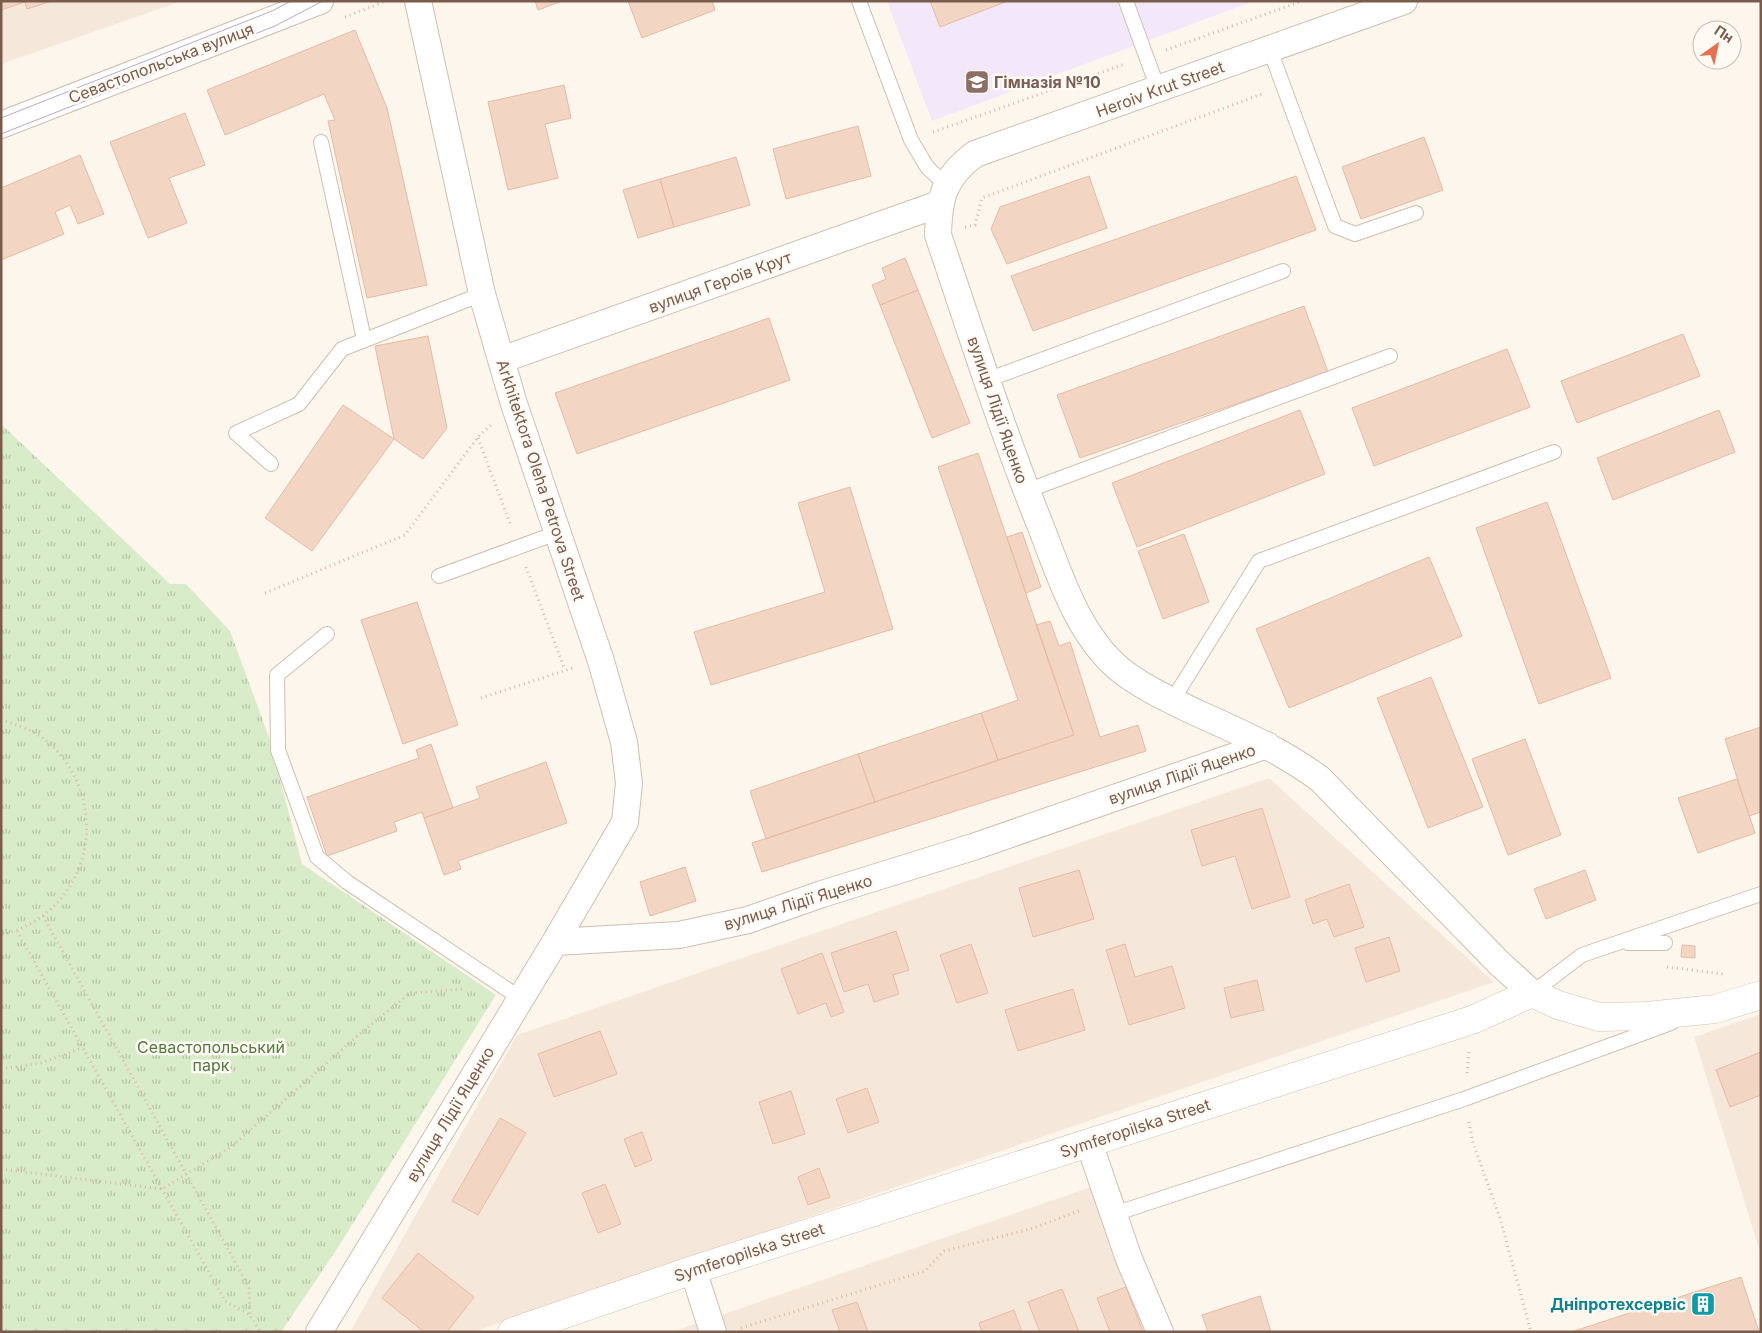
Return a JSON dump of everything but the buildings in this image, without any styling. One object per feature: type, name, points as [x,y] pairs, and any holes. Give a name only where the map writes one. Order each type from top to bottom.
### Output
[{"type":"street","name":"Севастопольська вулиця","points":[[1,125],[320,1]]},
{"type":"street","name":"Arkhitektora Oleha Petrova Street","points":[[418,1],[482,294],[514,404],[601,661],[624,742],[629,783],[625,822],[555,942]]},
{"type":"street","name":"Heroiv Krut Street","points":[[943,195],[958,166],[975,154],[1404,1]]},
{"type":"street","name":"вулиця Лідії Яценко","points":[[943,195],[938,235],[987,380],[1026,491],[1067,594],[1080,620],[1095,643],[1118,668],[1147,688],[1267,745],[1295,760],[1320,779],[1499,963],[1532,993]]},
{"type":"street","name":"вулиця Героїв Крут","points":[[501,360],[943,195]]},
{"type":"street","name":"вулиця Лідії Яценко","points":[[319,1332],[512,992],[555,942],[679,935],[748,920],[822,894],[972,847],[1267,745]]},
{"type":"street","points":[[1532,993],[1558,1006],[1599,1017],[1647,1016],[1714,1009],[1761,995]]},
{"type":"street","name":"Symferopilska Street","points":[[512,1332],[693,1270],[1472,1020],[1532,993]]},
{"type":"street","points":[[1089,1143],[1129,1259],[1160,1332]]},
{"type":"street","points":[[693,1270],[725,1330]]},
{"type":"lane","points":[[859,1],[911,140],[943,195]]},
{"type":"lane","points":[[1126,1],[1158,89]]},
{"type":"lane","points":[[1270,50],[1335,226],[1355,234],[1416,213]]},
{"type":"lane","points":[[321,142],[364,339]]},
{"type":"lane","points":[[987,380],[1283,271]]},
{"type":"lane","points":[[271,464],[236,433],[299,404],[342,349],[482,294]]},
{"type":"lane","points":[[1026,491],[1390,356]]},
{"type":"lane","points":[[1172,701],[1258,561],[1554,452]]},
{"type":"lane","points":[[439,576],[557,533]]},
{"type":"lane","points":[[327,634],[277,675],[278,750],[318,857],[347,882],[512,992]]},
{"type":"lane","points":[[1532,993],[1582,955],[1761,894]]},
{"type":"lane","points":[[1618,943],[1665,943]]},
{"type":"lane","points":[[1112,1207],[1464,1099],[1714,1009]]},
{"type":"path","points":[[911,140],[1302,1]]},
{"type":"path","points":[[938,235],[974,225],[982,198],[1284,86]]},
{"type":"path","points":[[265,593],[405,535],[478,437],[514,404]]},
{"type":"path","points":[[481,698],[601,661]]},
{"type":"path","points":[[1,720],[28,728],[57,750],[78,780],[88,816],[86,852],[72,886],[44,916],[17,932],[1,935]]},
{"type":"path","points":[[44,916],[250,1287],[250,1315]]},
{"type":"path","points":[[17,932],[225,1301],[250,1315],[260,1332]]},
{"type":"path","points":[[1657,966],[1733,976]]},
{"type":"path","points":[[1,1169],[162,1189],[231,1147],[362,1032],[410,993],[512,992]]},
{"type":"path","points":[[1,1069],[42,1063],[82,1048]]},
{"type":"path","points":[[1464,1099],[1473,1144],[1500,1218],[1531,1332]]},
{"type":"path","points":[[725,1330],[925,1271],[944,1251],[1112,1207]]},
{"type":"shaded area","points":[[1,1],[182,1],[1,64]]},
{"type":"shaded area","name":"Гімназія №10","points":[[887,1],[1254,1],[932,121]]},
{"type":"shaded area","points":[[1269,778],[1494,982],[473,1332],[350,1332],[517,1035]]},
{"type":"shaded area","points":[[1761,1014],[1761,1255],[1694,1037]]},
{"type":"shaded area","points":[[1091,1187],[1151,1332],[672,1332]]},
{"type":"green space","name":"Севастопольський парк","points":[[1,424],[170,584],[186,584],[230,631],[270,740],[302,864],[496,995],[337,1249],[281,1332],[1,1332]]},
{"type":"tram line","points":[[1,118],[272,11],[291,1]]},
{"type":"tram line","points":[[1,134],[275,26],[323,1]]},
{"type":"place","name":"Гімназія №10","points":[[977,82]]},
{"type":"place","name":"Дніпротехсервіс","points":[[1703,1304]]}]
